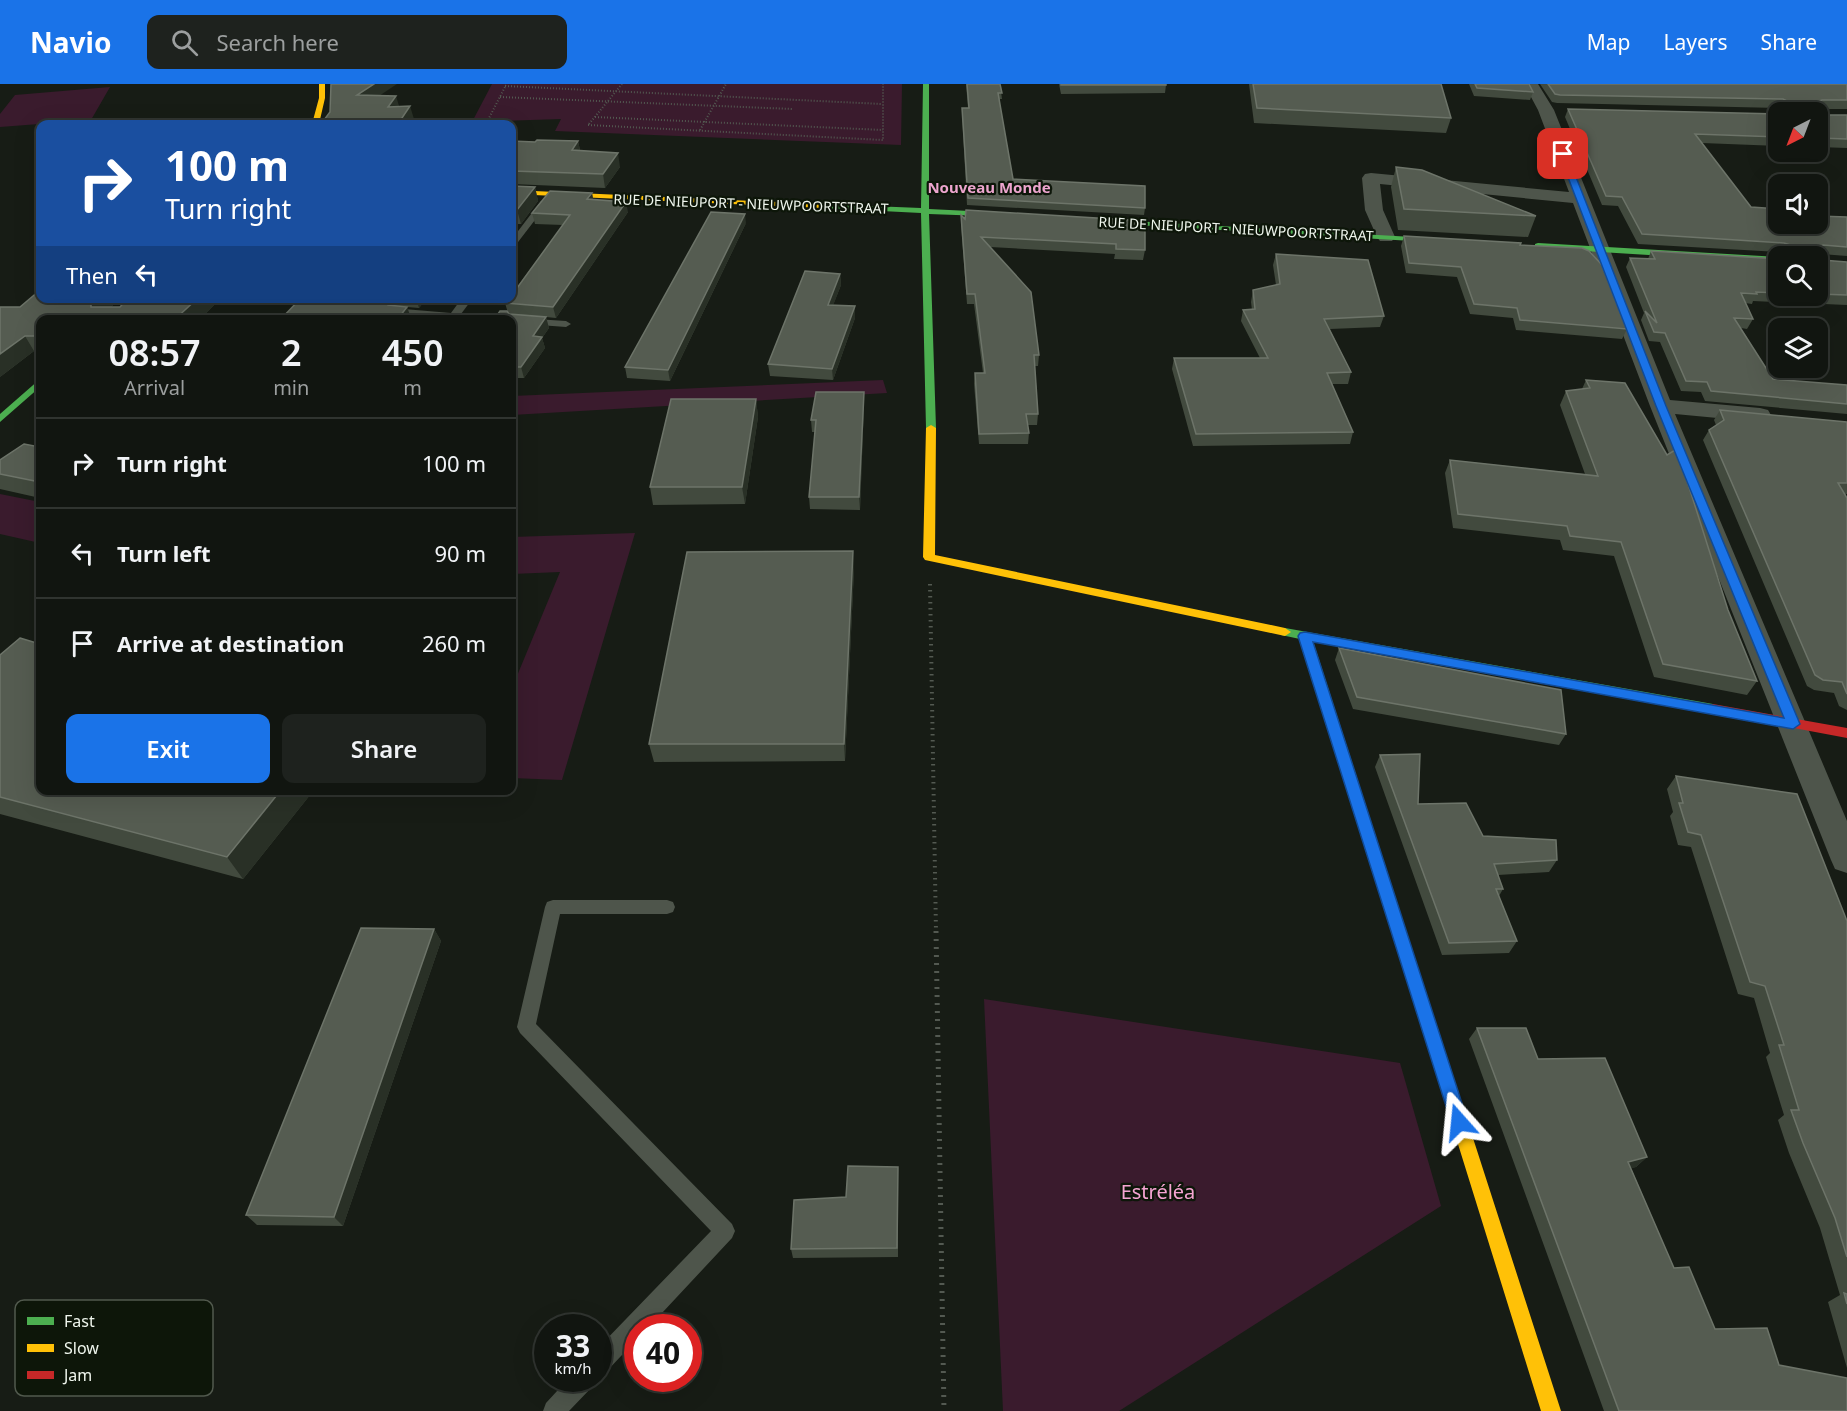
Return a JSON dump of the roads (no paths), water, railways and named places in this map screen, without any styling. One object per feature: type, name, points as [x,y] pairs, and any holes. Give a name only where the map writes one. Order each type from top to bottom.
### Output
[{"type":"street","points":[[316,120],[322,98],[322,84]]},
{"type":"street","points":[[926,84],[926,210],[931,427],[929,557],[1305,636],[1847,733]]},
{"type":"street","points":[[1531,84],[1551,110],[1599,249],[1847,860]]},
{"type":"street","points":[[1386,237],[1374,210],[1371,178],[1580,198]]},
{"type":"street","name":"RUE DE NIEUPORT - NIEUWPOORTSTRAAT","points":[[516,192],[550,196],[926,210],[1018,216]]},
{"type":"street","name":"RUE DE NIEUPORT - NIEUWPOORTSTRAAT","points":[[1089,220],[1459,241]]},
{"type":"street","points":[[1525,245],[1768,259]]},
{"type":"street","points":[[0,418],[36,386]]},
{"type":"street","points":[[1661,406],[1777,417]]},
{"type":"street","points":[[1305,636],[1551,1411]]},
{"type":"lane","points":[[516,239],[550,196]]},
{"type":"lane","points":[[455,315],[464,303]]},
{"type":"lane","points":[[392,311],[442,315]]},
{"type":"lane","points":[[516,320],[566,324]]},
{"type":"lane","points":[[612,1349],[725,1231],[526,1027],[554,907],[667,907]]},
{"type":"lane","points":[[554,1411],[572,1392]]},
{"type":"district","name":"Nouveau Monde","points":[[989,188]]},
{"type":"park label","name":"Estréléa","points":[[1158,1192]]}]
